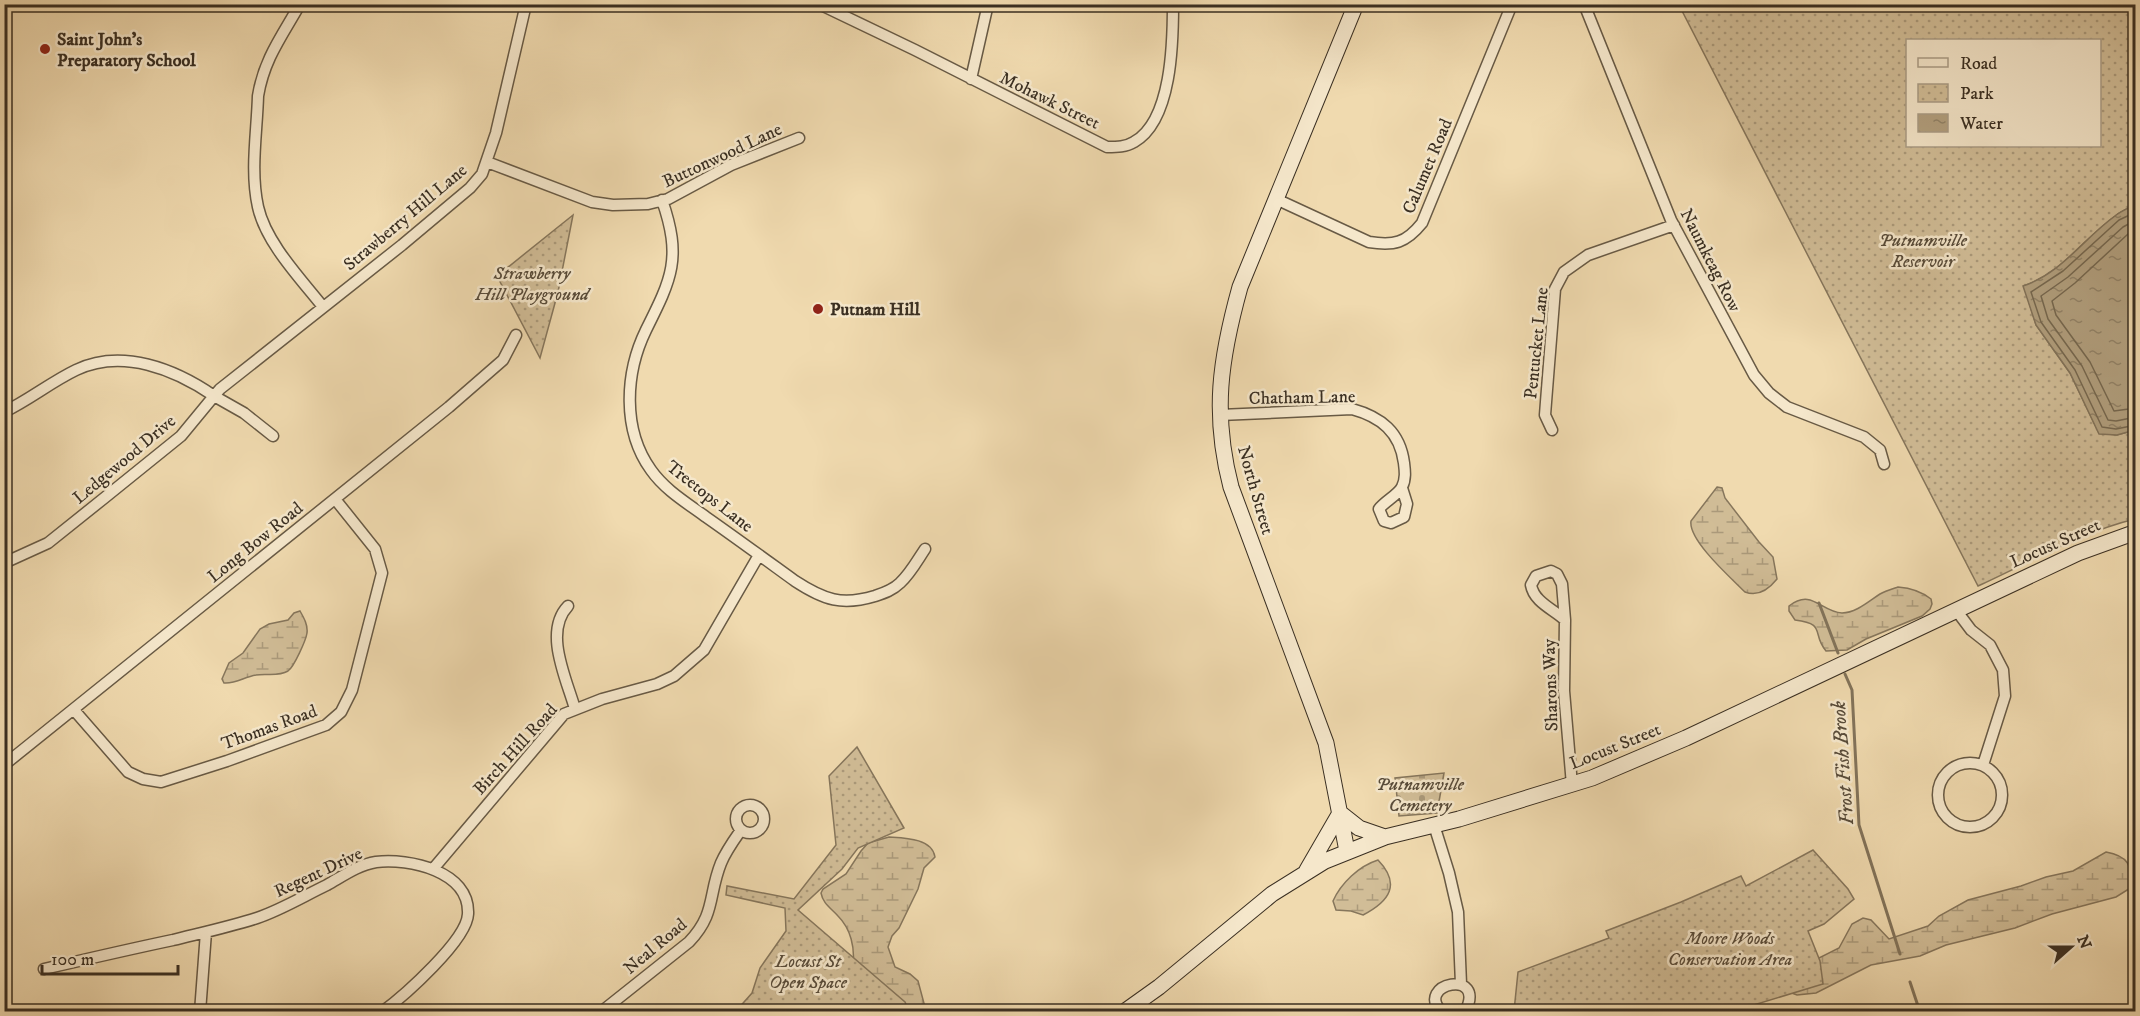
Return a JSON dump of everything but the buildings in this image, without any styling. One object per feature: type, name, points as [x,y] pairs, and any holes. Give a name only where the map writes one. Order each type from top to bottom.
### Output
[{"type":"main road","name":"North Street","points":[[1347,851],[1326,743],[1231,487],[1224,459],[1220,386],[1227,335],[1240,287],[1356,4]]},
{"type":"main road","name":"Locust Street","points":[[1124,1011],[1159,987],[1272,894],[1307,871],[1347,851],[1385,837],[1572,785],[1686,738],[2078,553],[2136,532]]},
{"type":"main road","points":[[1307,871],[1340,813],[1359,828],[1385,837]]},
{"type":"street","points":[[300,4],[271,52],[260,83],[255,189],[258,208],[269,234],[323,307]]},
{"type":"street","name":"Strawberry Hill Lane","points":[[214,396],[461,195],[482,174],[496,133],[526,4]]},
{"type":"street","name":"Mohawk Street","points":[[819,4],[1107,147],[1123,146],[1135,142],[1147,133],[1156,119],[1166,87],[1173,44],[1173,4]]},
{"type":"street","points":[[971,79],[988,4]]},
{"type":"street","name":"Calumet Road","points":[[1276,199],[1369,242],[1383,244],[1411,237],[1422,224],[1512,4]]},
{"type":"street","name":"Naumkeag Row","points":[[1584,4],[1674,225],[1748,365],[1769,393],[1787,407],[1863,437],[1880,450],[1884,464]]},
{"type":"street","name":"Buttonwood Lane","points":[[487,162],[592,202],[639,205],[662,200],[688,189],[731,165],[799,138]]},
{"type":"street","name":"Treetops Lane","points":[[662,200],[671,228],[673,263],[669,282],[639,343],[633,364],[629,401],[635,436],[644,459],[658,479],[807,589],[827,598],[848,602],[885,593],[907,576],[925,549]]},
{"type":"street","name":"Pentucket Lane","points":[[1552,430],[1545,415],[1555,290],[1564,272],[1588,255],[1674,225]]},
{"type":"street","name":"Long Bow Road","points":[[4,765],[449,407],[503,360],[516,335]]},
{"type":"street","points":[[4,412],[75,370],[91,364],[114,360],[173,371],[244,413],[273,436]]},
{"type":"street","name":"Ledgewood Drive","points":[[4,563],[48,543],[181,436],[214,396]]},
{"type":"street","name":"Chatham Lane","points":[[1220,415],[1352,410],[1366,413],[1380,420],[1399,442],[1405,474],[1402,488]]},
{"type":"street","name":"Thomas Road","points":[[74,710],[128,772],[143,779],[161,782],[326,725],[341,712],[352,690],[382,573],[375,549],[335,499]]},
{"type":"street","name":"Birch Hill Road","points":[[433,869],[564,714],[602,699],[657,684],[674,676],[704,650],[759,555]]},
{"type":"street","points":[[568,606],[559,622],[557,639],[575,709]]},
{"type":"street","points":[[1956,610],[1971,630],[1990,645],[2003,670],[2005,696],[1983,765]]},
{"type":"street","name":"Sharons Way","points":[[1565,620],[1564,690],[1572,785]]},
{"type":"street","points":[[1974,763],[1983,765],[1992,771],[2002,790],[1997,812],[1981,825],[1970,827],[1959,825],[1943,813],[1939,804],[1939,786],[1948,771],[1956,766],[1974,763]]},
{"type":"street","points":[[1434,825],[1458,912],[1461,984]]},
{"type":"street","name":"Neal Road","points":[[601,1011],[689,942],[700,930],[710,912],[722,862],[741,830]]},
{"type":"street","name":"Regent Drive","points":[[44,969],[258,918],[356,868],[375,862],[400,861],[421,865],[443,873],[459,887],[468,907],[468,920],[457,940],[429,970],[393,1004],[382,1011]]},
{"type":"street","points":[[200,1011],[206,932]]},
{"type":"street","points":[[1442,1011],[1438,1008],[1436,997],[1440,988],[1450,983],[1461,984],[1468,991],[1470,1002],[1465,1011]]},
{"type":"green space","name":"Putnamville Reservoir","points":[[1679,5],[2135,5],[2135,205],[2103,225],[2050,273],[2024,286],[2036,325],[2070,373],[2099,433],[2117,435],[2135,430],[2135,519],[2075,540],[1978,586]]},
{"type":"green space","name":"Strawberry Hill Playground","points":[[573,215],[558,292],[540,358],[497,276]]},
{"type":"green space","points":[[1717,487],[1722,488],[1725,498],[1773,557],[1777,579],[1763,591],[1745,592],[1703,548],[1692,529],[1691,521]]},
{"type":"green space","points":[[1898,587],[1916,590],[1927,596],[1931,599],[1930,609],[1922,616],[1866,639],[1847,650],[1826,651],[1815,627],[1795,620],[1789,611],[1789,606],[1804,599],[1816,602],[1835,612],[1852,611],[1882,593]]},
{"type":"green space","points":[[300,611],[307,633],[288,671],[280,674],[256,675],[224,683],[222,679],[229,663],[243,653],[260,629],[269,624],[288,620],[294,613]]},
{"type":"green space","name":"Locust St Open Space","points":[[857,747],[904,828],[858,848],[842,869],[798,910],[905,1002],[909,1011],[736,1011],[752,993],[760,968],[786,931],[785,908],[726,895],[727,886],[794,899],[836,845],[829,776]]},
{"type":"green space","name":"Putnamville Cemetery","points":[[1444,773],[1437,813],[1399,816],[1395,778]]},
{"type":"green space","points":[[889,837],[923,843],[929,846],[935,857],[924,868],[918,889],[888,947],[895,967],[910,974],[918,981],[925,1007],[922,1011],[753,1011],[853,965],[853,945],[849,933],[842,921],[825,903],[821,893],[823,889],[846,874],[868,843]]},
{"type":"green space","name":"Moore Woods Conservation Area","points":[[1813,850],[1848,889],[1854,899],[1824,924],[1808,931],[1820,961],[1823,984],[1734,1011],[1514,1011],[1518,972],[1609,938],[1606,931],[1741,876],[1746,886]]},
{"type":"green space","points":[[2106,852],[2124,859],[2130,867],[2132,887],[2116,897],[2052,914],[2015,928],[1946,945],[1920,956],[1871,965],[1816,993],[1797,995],[1789,992],[1799,968],[1839,948],[1852,924],[1863,918],[1871,920],[1889,939],[1928,926],[1939,916],[1968,900],[2073,871]]},
{"type":"green space","points":[[1378,860],[1389,877],[1389,891],[1386,898],[1363,915],[1336,910],[1333,901],[1346,882],[1364,866]]},
{"type":"water","points":[[2135,205],[2135,430],[2117,435],[2099,434],[2070,373],[2036,325],[2023,286],[2049,273],[2072,255],[2103,225]]},
{"type":"waterway","name":"Frost Fish Brook","points":[[1819,603],[1838,653]]},
{"type":"waterway","name":"Frost Fish Brook","points":[[1845,674],[1852,690],[1859,825],[1900,954]]},
{"type":"waterway","name":"Frost Fish Brook","points":[[1910,982],[1920,1012]]},
{"type":"place","name":"Saint John's Preparatory School","points":[[45,49]]},
{"type":"place","name":"Putnam Hill","points":[[818,309]]}]
